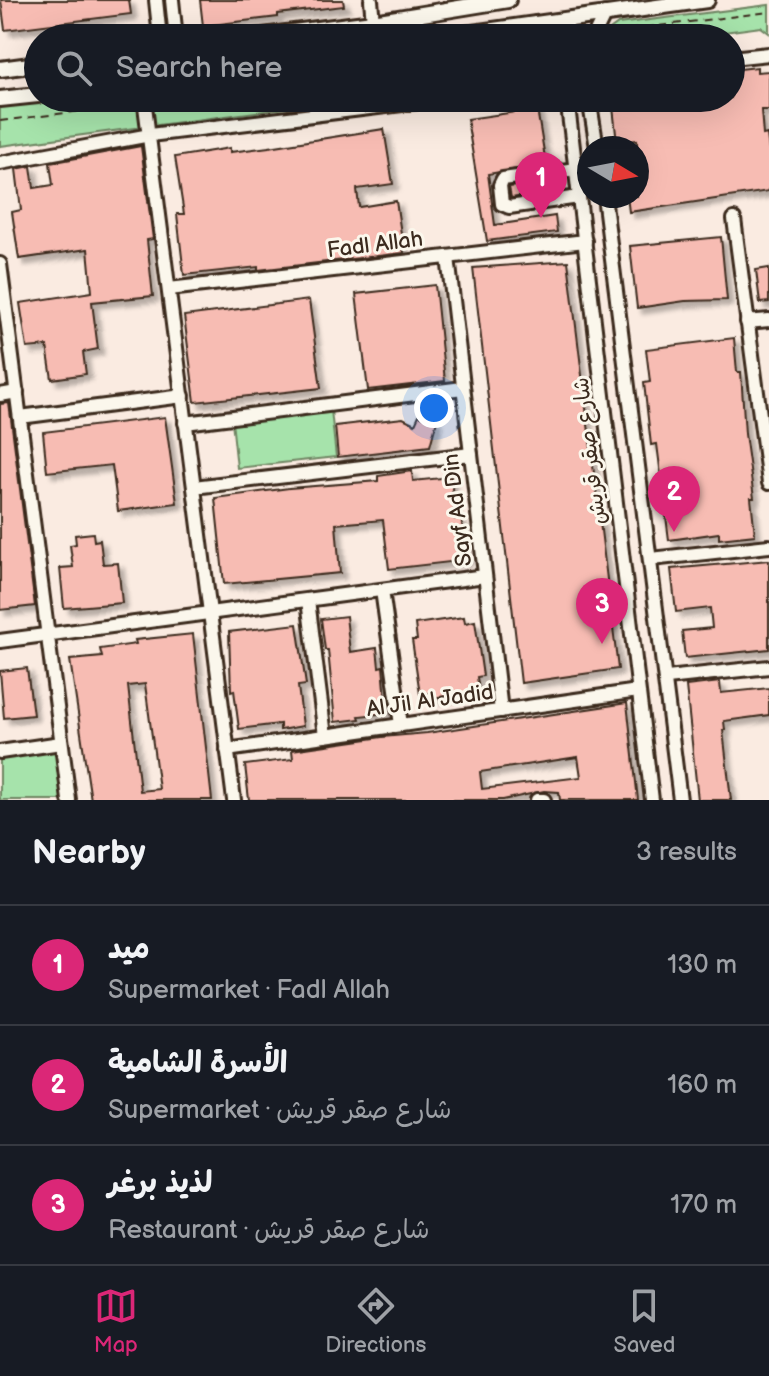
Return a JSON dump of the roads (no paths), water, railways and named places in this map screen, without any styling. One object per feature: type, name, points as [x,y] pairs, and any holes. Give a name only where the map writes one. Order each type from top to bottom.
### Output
[{"type":"main road","points":[[361,24],[508,0]]},
{"type":"main road","points":[[529,24],[707,0]]},
{"type":"main road","points":[[0,69],[24,66]]},
{"type":"main road","points":[[0,99],[24,96]]},
{"type":"street","points":[[156,0],[159,24]]},
{"type":"street","points":[[172,0],[175,24]]},
{"type":"street","points":[[371,0],[373,22]]},
{"type":"street","points":[[600,24],[605,13]]},
{"type":"street","points":[[745,57],[769,54]]},
{"type":"street","points":[[146,112],[234,800]]},
{"type":"street","points":[[0,163],[150,135],[337,112]]},
{"type":"street","name":"شارع صقر قريش","points":[[569,112],[577,176]]},
{"type":"street","points":[[591,112],[595,136]]},
{"type":"street","points":[[572,137],[587,142],[594,131]]},
{"type":"street","points":[[577,163],[576,166],[503,179],[500,185],[502,204],[509,207],[577,197]]},
{"type":"street","name":"شارع صقر قريش","points":[[580,208],[652,800]]},
{"type":"street","name":"شارع صقر قريش","points":[[606,208],[680,800]]},
{"type":"street","points":[[734,219],[766,433],[769,483]]},
{"type":"street","name":"Fadl Allah","points":[[169,289],[585,241]]},
{"type":"street","name":"Sayf Ad Din","points":[[448,257],[501,711]]},
{"type":"street","points":[[0,267],[69,800]]},
{"type":"street","points":[[747,322],[769,320]]},
{"type":"street","points":[[185,423],[463,388]]},
{"type":"street","points":[[0,395],[17,392]]},
{"type":"street","points":[[20,417],[183,396]]},
{"type":"street","points":[[194,487],[471,454]]},
{"type":"street","points":[[651,559],[769,546]]},
{"type":"street","points":[[0,641],[485,576]]},
{"type":"street","points":[[382,590],[401,725]]},
{"type":"street","points":[[308,600],[325,736]]},
{"type":"street","points":[[667,678],[769,667]]},
{"type":"street","name":"Al Jil Al Jadid","points":[[227,750],[638,691]]},
{"type":"street","points":[[0,752],[61,743]]},
{"type":"street","points":[[537,800],[544,800]]},
{"type":"place","name":"ميد","points":[[541,218]]},
{"type":"place","name":"الأسرة الشامية","points":[[674,532]]},
{"type":"place","name":"لذيذ برغر","points":[[602,644]]}]
